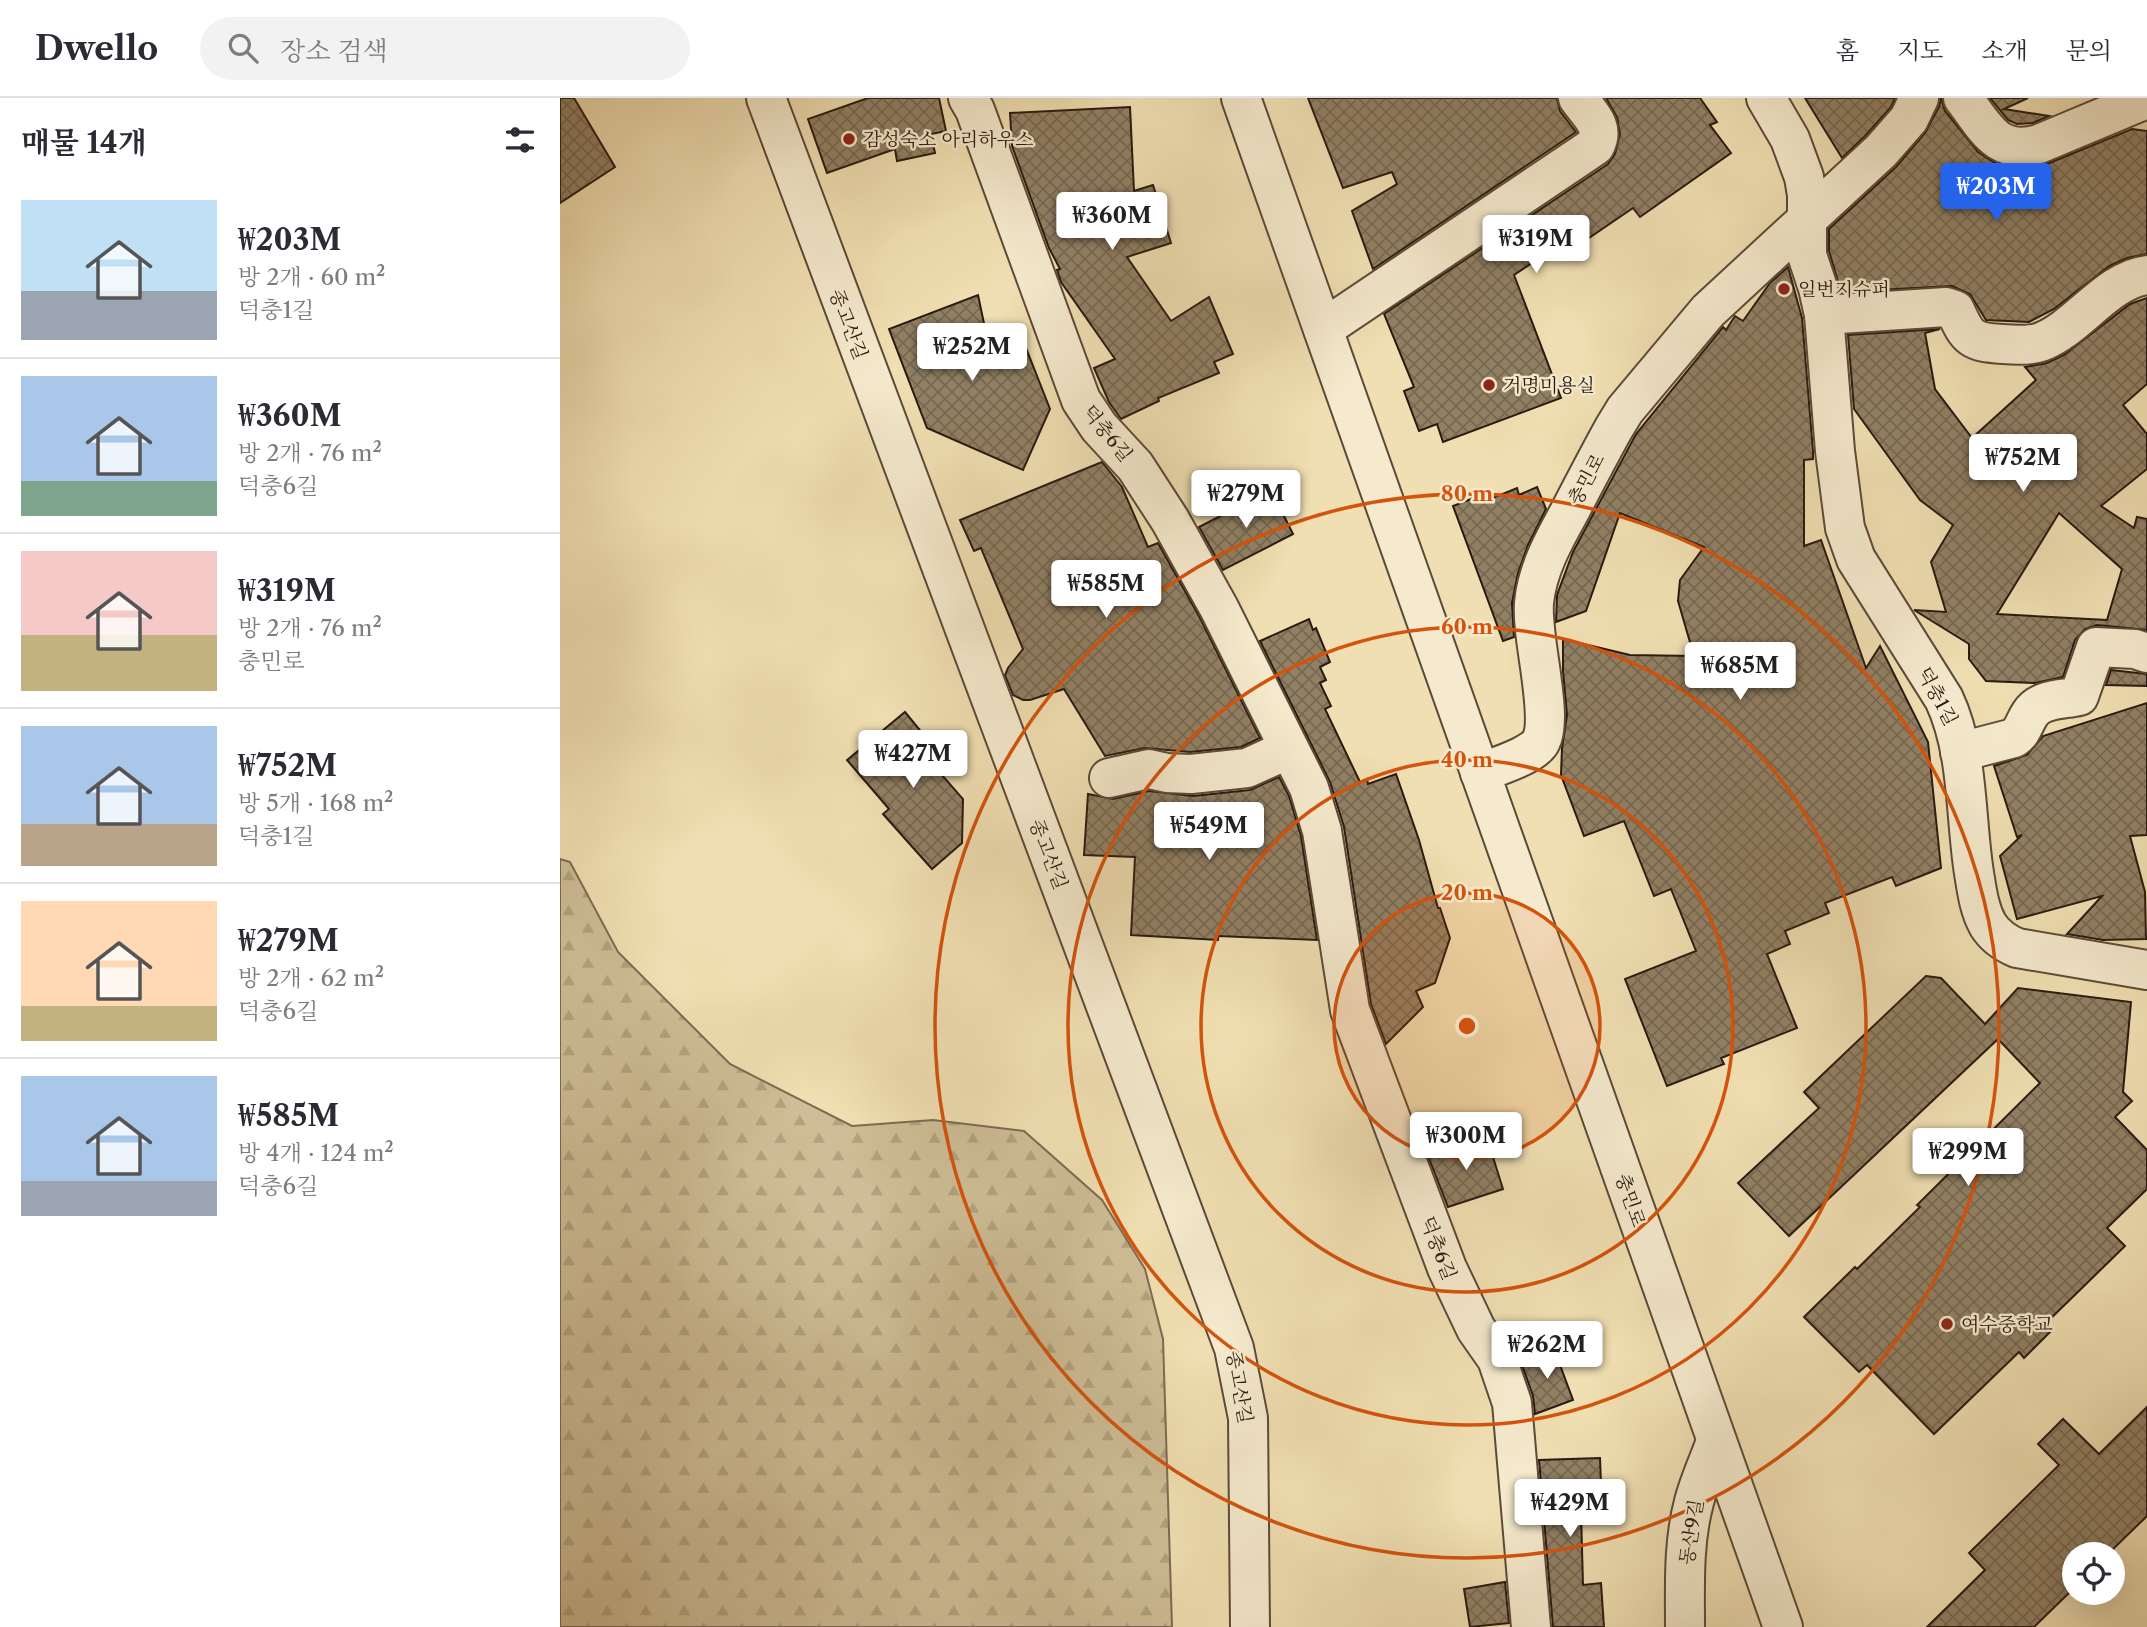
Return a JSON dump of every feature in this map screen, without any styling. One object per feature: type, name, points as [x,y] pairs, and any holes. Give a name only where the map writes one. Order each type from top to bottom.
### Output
[{"type":"street","name":"종고산길","points":[[766,98],[1234,1348],[1248,1418],[1250,1627]]},
{"type":"street","name":"덕충6길","points":[[968,98],[975,110],[1082,400],[1099,427],[1135,466],[1170,520],[1219,608],[1309,788],[1322,831],[1350,1010],[1447,1268],[1476,1329],[1497,1359],[1512,1403],[1531,1627]]},
{"type":"street","name":"충민로","points":[[1241,98],[1783,1627]]},
{"type":"street","points":[[1323,329],[1595,146],[1600,137],[1600,129],[1578,98]]},
{"type":"street","name":"덕충1길","points":[[1766,98],[1782,122],[1796,152],[1806,187],[1807,255],[1824,315],[1835,451],[1845,528],[1856,559],[1944,699],[1956,729],[1977,892],[1982,912],[1993,932],[2017,948],[2147,970]]},
{"type":"street","points":[[1808,218],[1881,151],[1909,119],[1919,98]]},
{"type":"street","points":[[1964,98],[2002,144],[2013,148],[2039,144],[2137,103]]},
{"type":"street","name":"충민로","points":[[1480,773],[1536,748],[1542,740],[1545,714],[1533,622],[1536,587],[1550,547],[1614,428],[1625,410],[1708,311],[1808,218]]},
{"type":"street","points":[[1824,315],[1946,307],[1955,310],[1966,334],[1975,341],[2013,345],[2040,342],[2127,281],[2147,275]]},
{"type":"street","points":[[1960,752],[2014,738],[2021,733],[2034,708],[2043,703],[2079,696],[2096,647],[2135,649],[2147,653]]},
{"type":"street","points":[[1109,778],[1149,769],[1191,774],[1247,768],[1289,749]]},
{"type":"street","name":"동산9길","points":[[1685,1627],[1688,1530],[1694,1501],[1716,1441]]},
{"type":"green space","points":[[560,859],[570,862],[618,952],[730,1064],[852,1126],[933,1120],[1024,1131],[1102,1200],[1145,1269],[1163,1339],[1172,1627],[560,1627]]},
{"type":"building","points":[[560,98],[574,98],[615,167],[560,203]]},
{"type":"building","points":[[868,98],[939,98],[946,131],[931,134],[935,153],[897,161],[895,149],[827,173],[808,119]]},
{"type":"building","points":[[1308,98],[1557,98],[1560,111],[1576,132],[1373,269],[1352,211],[1397,184],[1392,172],[1343,188]]},
{"type":"building","points":[[1606,98],[1700,98],[1717,122],[1710,125],[1731,153],[1640,217],[1633,208],[1583,242],[1577,233],[1514,275],[1561,398],[1443,442],[1437,424],[1419,431],[1404,391],[1414,387],[1384,314],[1608,164],[1615,154],[1620,134],[1617,117]]},
{"type":"building","points":[[1805,98],[1895,98],[1891,107],[1842,158]]},
{"type":"building","points":[[1941,98],[1945,111],[1978,152],[1995,163],[2011,168],[2047,164],[2132,129],[2147,131],[2147,254],[2127,258],[2109,266],[2054,309],[2029,322],[1986,320],[1970,294],[1952,286],[1841,292],[1829,251],[1829,229],[1896,167],[1925,133]]},
{"type":"building","points":[[1990,98],[2028,98],[2004,109],[2049,116],[2033,123],[2017,124],[2008,120]]},
{"type":"building","points":[[1130,107],[1134,191],[1153,185],[1171,243],[1127,257],[1171,321],[1209,297],[1233,354],[1214,362],[1219,373],[1158,398],[1159,401],[1121,419],[1109,402],[1094,368],[1115,359],[1061,282],[1057,270],[1060,269],[1049,248],[1012,146],[1010,113]]},
{"type":"building","points":[[1788,267],[1802,318],[1813,451],[1813,459],[1804,460],[1804,546],[1821,540],[1866,668],[1880,646],[1928,742],[1941,868],[1896,886],[1892,877],[1825,903],[1829,913],[1785,931],[1790,944],[1767,954],[1797,1028],[1721,1058],[1724,1064],[1667,1086],[1625,979],[1696,951],[1671,889],[1654,896],[1624,821],[1584,836],[1561,775],[1567,715],[1563,639],[1630,655],[1694,656],[1678,601],[1680,580],[1704,547],[1620,513],[1586,611],[1556,622],[1557,595],[1573,552],[1636,434],[1723,327],[1726,330],[1735,316],[1743,321],[1770,283]]},
{"type":"building","points":[[978,295],[990,352],[1026,348],[1050,409],[1023,470],[927,428],[889,329]]},
{"type":"building","points":[[2147,298],[2147,384],[2123,405],[2147,434],[2147,469],[2101,506],[2134,528],[2137,517],[2147,519],[2147,630],[2097,625],[2085,629],[2075,640],[2063,677],[2035,683],[1986,681],[1969,659],[1969,644],[1914,610],[1946,612],[1931,562],[1953,525],[1920,500],[1854,409],[1848,335],[1940,329],[1925,333],[1935,389],[1972,438],[2036,380],[2025,367],[2047,363],[2064,355],[2130,304]],"holes":[[[2059,513],[2122,569],[2107,620],[1997,614]]]},
{"type":"building","points":[[1102,462],[1122,487],[1148,547],[1158,543],[1200,618],[1260,738],[1241,747],[1190,752],[1145,748],[1105,756],[1064,689],[1030,700],[1013,695],[1005,675],[1023,649],[981,548],[974,551],[960,520]]},
{"type":"building","points":[[1537,487],[1546,509],[1518,573],[1512,603],[1514,637],[1503,641],[1453,506],[1486,493],[1488,500],[1517,488],[1519,495]]},
{"type":"building","points":[[1271,490],[1293,534],[1223,570],[1199,527]]},
{"type":"building","points":[[1309,619],[1313,630],[1316,628],[1330,662],[1320,667],[1326,680],[1320,683],[1331,706],[1325,709],[1360,782],[1367,779],[1368,784],[1396,774],[1450,938],[1435,983],[1416,991],[1423,1007],[1386,1044],[1371,1004],[1344,827],[1330,782],[1260,641]]},
{"type":"building","points":[[2111,670],[2147,674],[2147,686],[2106,685]]},
{"type":"building","points":[[2147,703],[2147,835],[2130,836],[2145,892],[2146,939],[2103,940],[2067,934],[2102,896],[2017,919],[2000,856],[2022,835],[2017,837],[1994,766],[2027,755],[2043,736]]},
{"type":"building","points":[[905,712],[936,750],[927,758],[963,799],[962,843],[932,869],[883,814],[889,809],[847,760]]},
{"type":"building","points":[[1279,777],[1289,796],[1301,836],[1317,940],[1218,936],[1218,940],[1131,935],[1135,857],[1084,855],[1088,794],[1113,799],[1149,791],[1193,796],[1250,790]]},
{"type":"building","points":[[1926,976],[1941,978],[1985,1024],[2018,988],[2131,1002],[2123,1092],[2132,1101],[2115,1117],[2147,1150],[2147,1189],[2107,1228],[2125,1246],[2043,1326],[2050,1332],[2024,1358],[2019,1352],[1934,1434],[1867,1365],[1859,1372],[1804,1317],[1920,1207],[1917,1205],[2040,1083],[1998,1039],[1789,1236],[1738,1183],[1819,1108],[1804,1092]]},
{"type":"building","points":[[1487,1138],[1503,1189],[1448,1207],[1428,1156]]},
{"type":"building","points":[[1554,1349],[1573,1400],[1535,1414],[1533,1396],[1521,1362]]},
{"type":"building","points":[[2147,1407],[2147,1516],[2120,1542],[2062,1542],[2062,1600],[2034,1627],[1927,1627],[1985,1570],[1969,1553],[2059,1465],[2038,1444],[2063,1419],[2099,1454]]},
{"type":"building","points":[[1600,1458],[1602,1511],[1581,1512],[1583,1585],[1601,1583],[1604,1627],[1553,1627],[1539,1460]]},
{"type":"building","points":[[1505,1582],[1509,1623],[1470,1627],[1464,1589]]},
{"type":"place","name":"감성숙소 아리하우스","points":[[849,139]]},
{"type":"place","name":"일번지슈퍼","points":[[1784,289]]},
{"type":"place","name":"거명미용실","points":[[1489,385]]},
{"type":"place","name":"여수중학교","points":[[1947,1324]]}]
